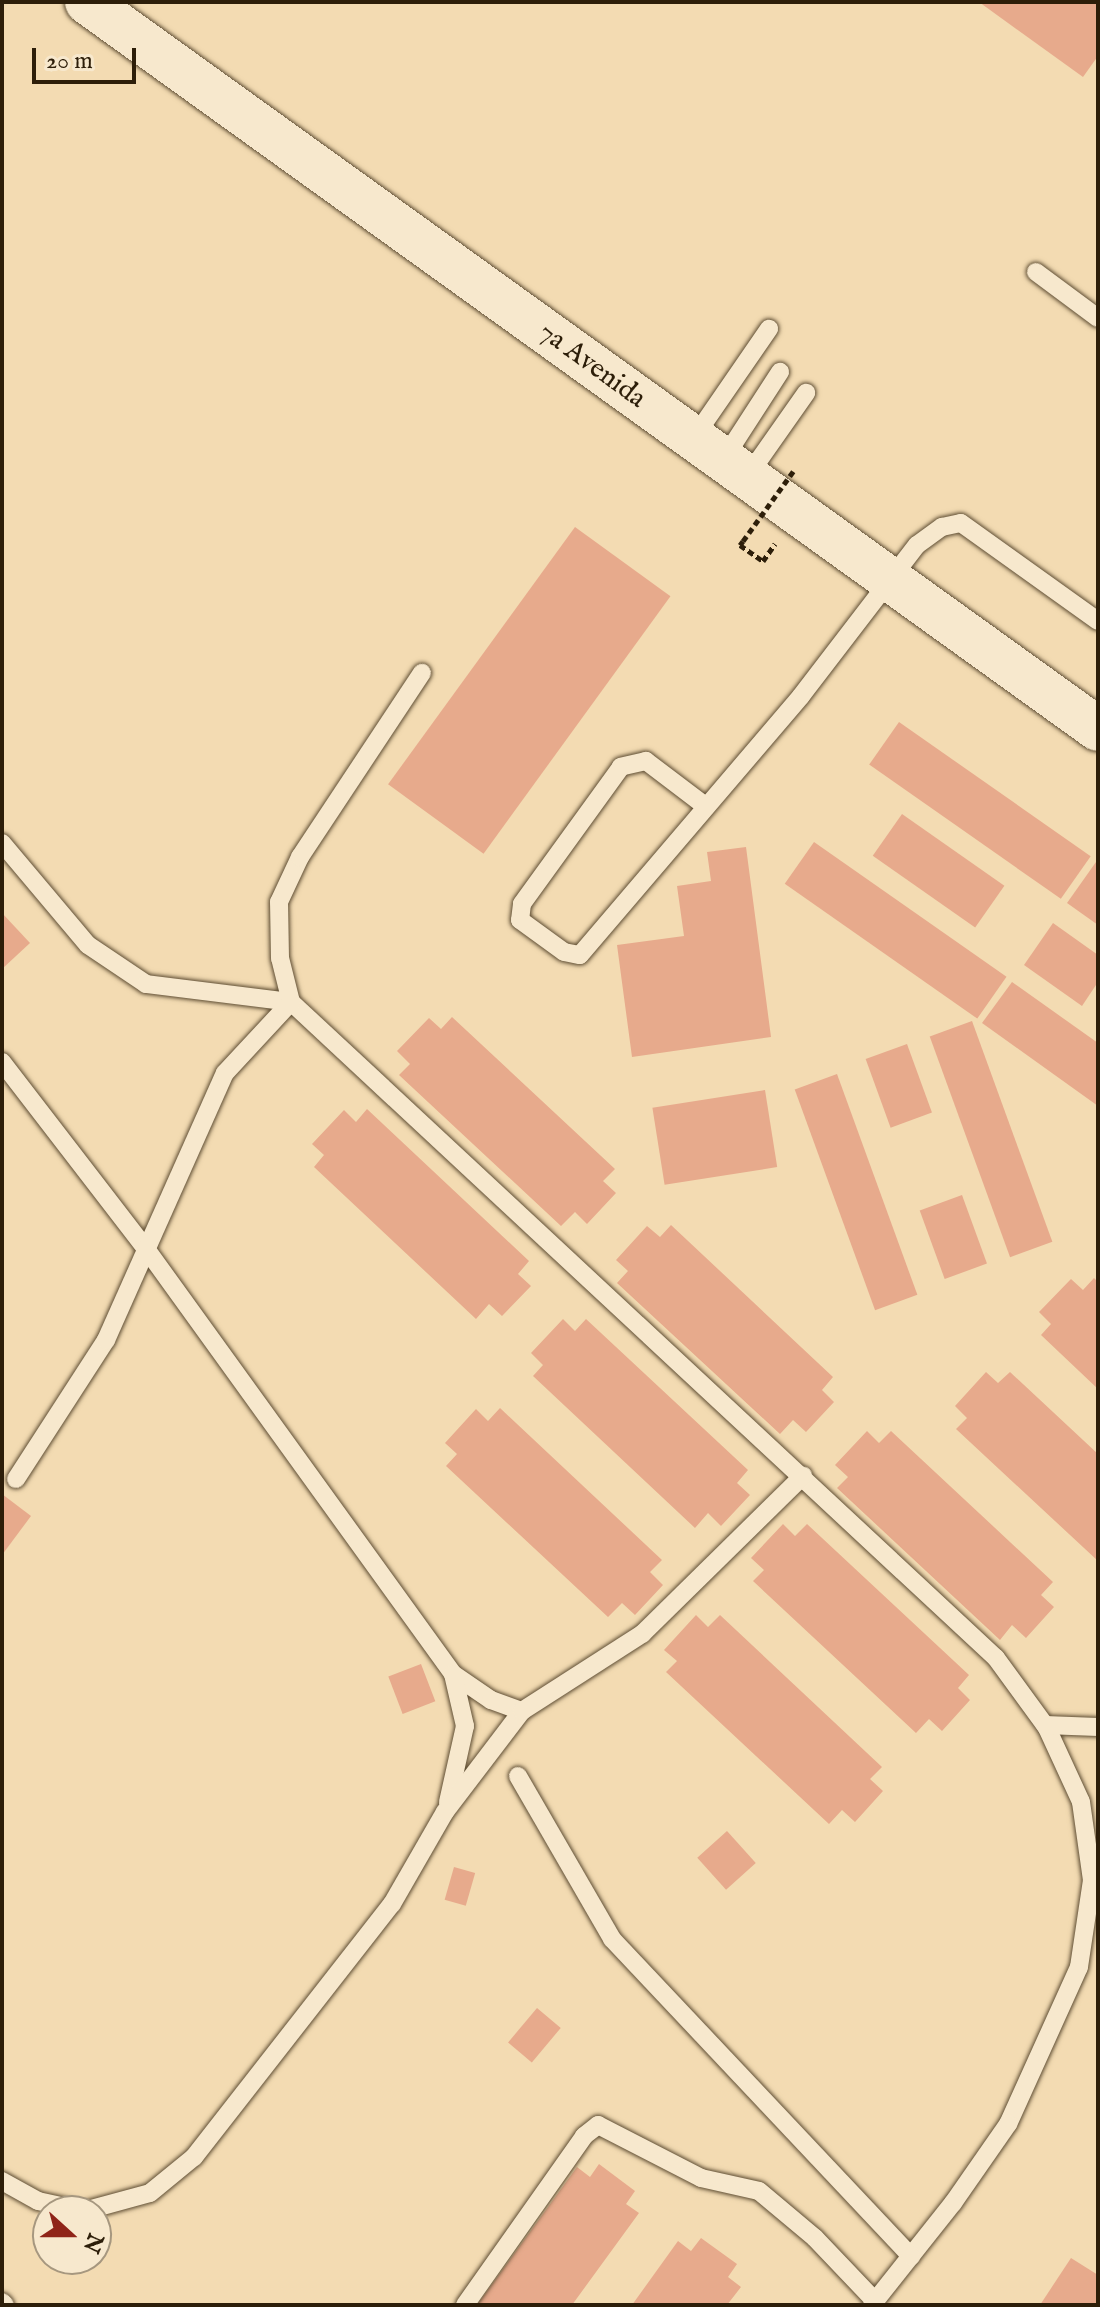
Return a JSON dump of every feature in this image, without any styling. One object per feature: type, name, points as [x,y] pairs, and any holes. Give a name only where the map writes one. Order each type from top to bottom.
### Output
[{"type":"main road","name":"7a Avenida","points":[[87,2],[1098,729]]},
{"type":"lane","points":[[1036,272],[1098,318]]},
{"type":"lane","points":[[721,459],[769,329]]},
{"type":"lane","points":[[721,459],[780,372]]},
{"type":"lane","points":[[721,459],[806,393]]},
{"type":"lane","points":[[704,805],[646,761],[621,767],[522,904],[520,920],[564,952],[580,955],[704,805],[801,696],[917,545],[942,527],[961,523],[1098,621]]},
{"type":"lane","points":[[422,673],[300,857],[279,902],[280,958],[291,1002],[996,1658],[1045,1725],[1083,1817],[1092,1880],[1079,1967]]},
{"type":"lane","points":[[2,843],[88,945],[146,984],[291,1002]]},
{"type":"lane","points":[[16,1479],[106,1340],[225,1073],[291,1002]]},
{"type":"lane","points":[[2,1062],[147,1250],[453,1674],[491,1700],[522,1711]]},
{"type":"lane","points":[[2,2181],[38,2201],[84,2211],[150,2193],[194,2157],[392,1904],[445,1812],[522,1711],[642,1634],[803,1476]]},
{"type":"lane","points":[[445,1812],[465,1726],[453,1674]]},
{"type":"lane","points":[[1045,1725],[1098,1727]]},
{"type":"lane","points":[[518,1776],[612,1939],[911,2256]]},
{"type":"lane","points":[[465,2305],[584,2136],[598,2125],[701,2178],[759,2191],[815,2238],[873,2303],[1008,2124],[1098,1930]]},
{"type":"path","points":[[763,561],[740,545],[795,469]]},
{"type":"building","points":[[979,2],[1098,2],[1098,56],[1083,77]]},
{"type":"building","points":[[575,527],[670,596],[484,854],[388,784]]},
{"type":"building","points":[[899,722],[1091,856],[1061,899],[869,765]]},
{"type":"building","points":[[902,814],[1004,886],[975,927],[873,856]]},
{"type":"building","points":[[814,842],[1007,977],[977,1019],[785,884]]},
{"type":"building","points":[[746,847],[771,1037],[632,1057],[617,945],[684,936],[677,886],[711,881],[707,852]]},
{"type":"building","points":[[1098,863],[1098,925],[1067,903]]},
{"type":"building","points":[[2,913],[30,943],[2,969]]},
{"type":"building","points":[[1053,923],[1098,955],[1098,982],[1082,1006],[1024,965]]},
{"type":"building","points":[[1012,982],[1098,1043],[1098,1106],[982,1023]]},
{"type":"building","points":[[452,1017],[615,1169],[603,1181],[616,1193],[587,1224],[575,1212],[561,1226],[399,1075],[410,1064],[397,1051],[429,1018],[441,1029]]},
{"type":"building","points":[[972,1021],[1052,1242],[1010,1257],[930,1036]]},
{"type":"building","points":[[907,1044],[932,1113],[891,1128],[866,1059]]},
{"type":"building","points":[[837,1074],[917,1295],[875,1310],[795,1089]]},
{"type":"building","points":[[765,1090],[777,1167],[665,1185],[652,1108]]},
{"type":"building","points":[[367,1109],[529,1261],[518,1274],[531,1286],[502,1316],[489,1304],[476,1319],[314,1167],[324,1155],[312,1144],[344,1110],[356,1122]]},
{"type":"building","points":[[962,1195],[987,1264],[945,1279],[920,1210]]},
{"type":"building","points":[[671,1225],[833,1377],[822,1390],[834,1402],[806,1432],[793,1420],[780,1434],[617,1283],[628,1271],[616,1260],[647,1226],[660,1237]]},
{"type":"building","points":[[1094,1278],[1098,1282],[1098,1389],[1041,1335],[1051,1324],[1039,1312],[1071,1279],[1083,1290]]},
{"type":"building","points":[[563,1319],[575,1331],[586,1319],[748,1470],[737,1483],[750,1495],[721,1526],[708,1513],[695,1528],[533,1376],[543,1365],[531,1353]]},
{"type":"building","points":[[986,1372],[998,1383],[1010,1372],[1098,1454],[1098,1561],[956,1429],[967,1418],[955,1406]]},
{"type":"building","points":[[500,1408],[662,1560],[650,1572],[663,1585],[635,1615],[622,1603],[608,1617],[446,1466],[457,1454],[445,1443],[476,1409],[488,1421]]},
{"type":"building","points":[[867,1431],[879,1443],[891,1431],[1053,1582],[1041,1595],[1054,1607],[1026,1638],[1012,1625],[1000,1640],[837,1488],[848,1477],[835,1465]]},
{"type":"building","points":[[2,1494],[31,1516],[2,1555]]},
{"type":"building","points":[[783,1524],[795,1536],[807,1524],[969,1675],[958,1688],[970,1700],[942,1731],[929,1719],[916,1733],[753,1581],[764,1570],[751,1558]]},
{"type":"building","points":[[696,1615],[708,1627],[720,1615],[882,1767],[870,1779],[883,1791],[855,1822],[842,1810],[829,1824],[666,1672],[677,1661],[664,1650]]},
{"type":"building","points":[[421,1664],[435,1701],[403,1714],[388,1677]]},
{"type":"building","points":[[727,1831],[756,1863],[726,1890],[697,1858]]},
{"type":"building","points":[[454,1867],[475,1873],[466,1906],[445,1900]]},
{"type":"building","points":[[537,2008],[561,2028],[532,2062],[508,2042]]},
{"type":"building","points":[[599,2164],[635,2191],[626,2204],[639,2213],[572,2305],[477,2305],[577,2167],[590,2177]]},
{"type":"building","points":[[701,2238],[737,2264],[728,2277],[741,2287],[727,2305],[632,2305],[678,2241],[691,2251]]},
{"type":"building","points":[[1071,2258],[1098,2275],[1098,2305],[1040,2305]]}]
